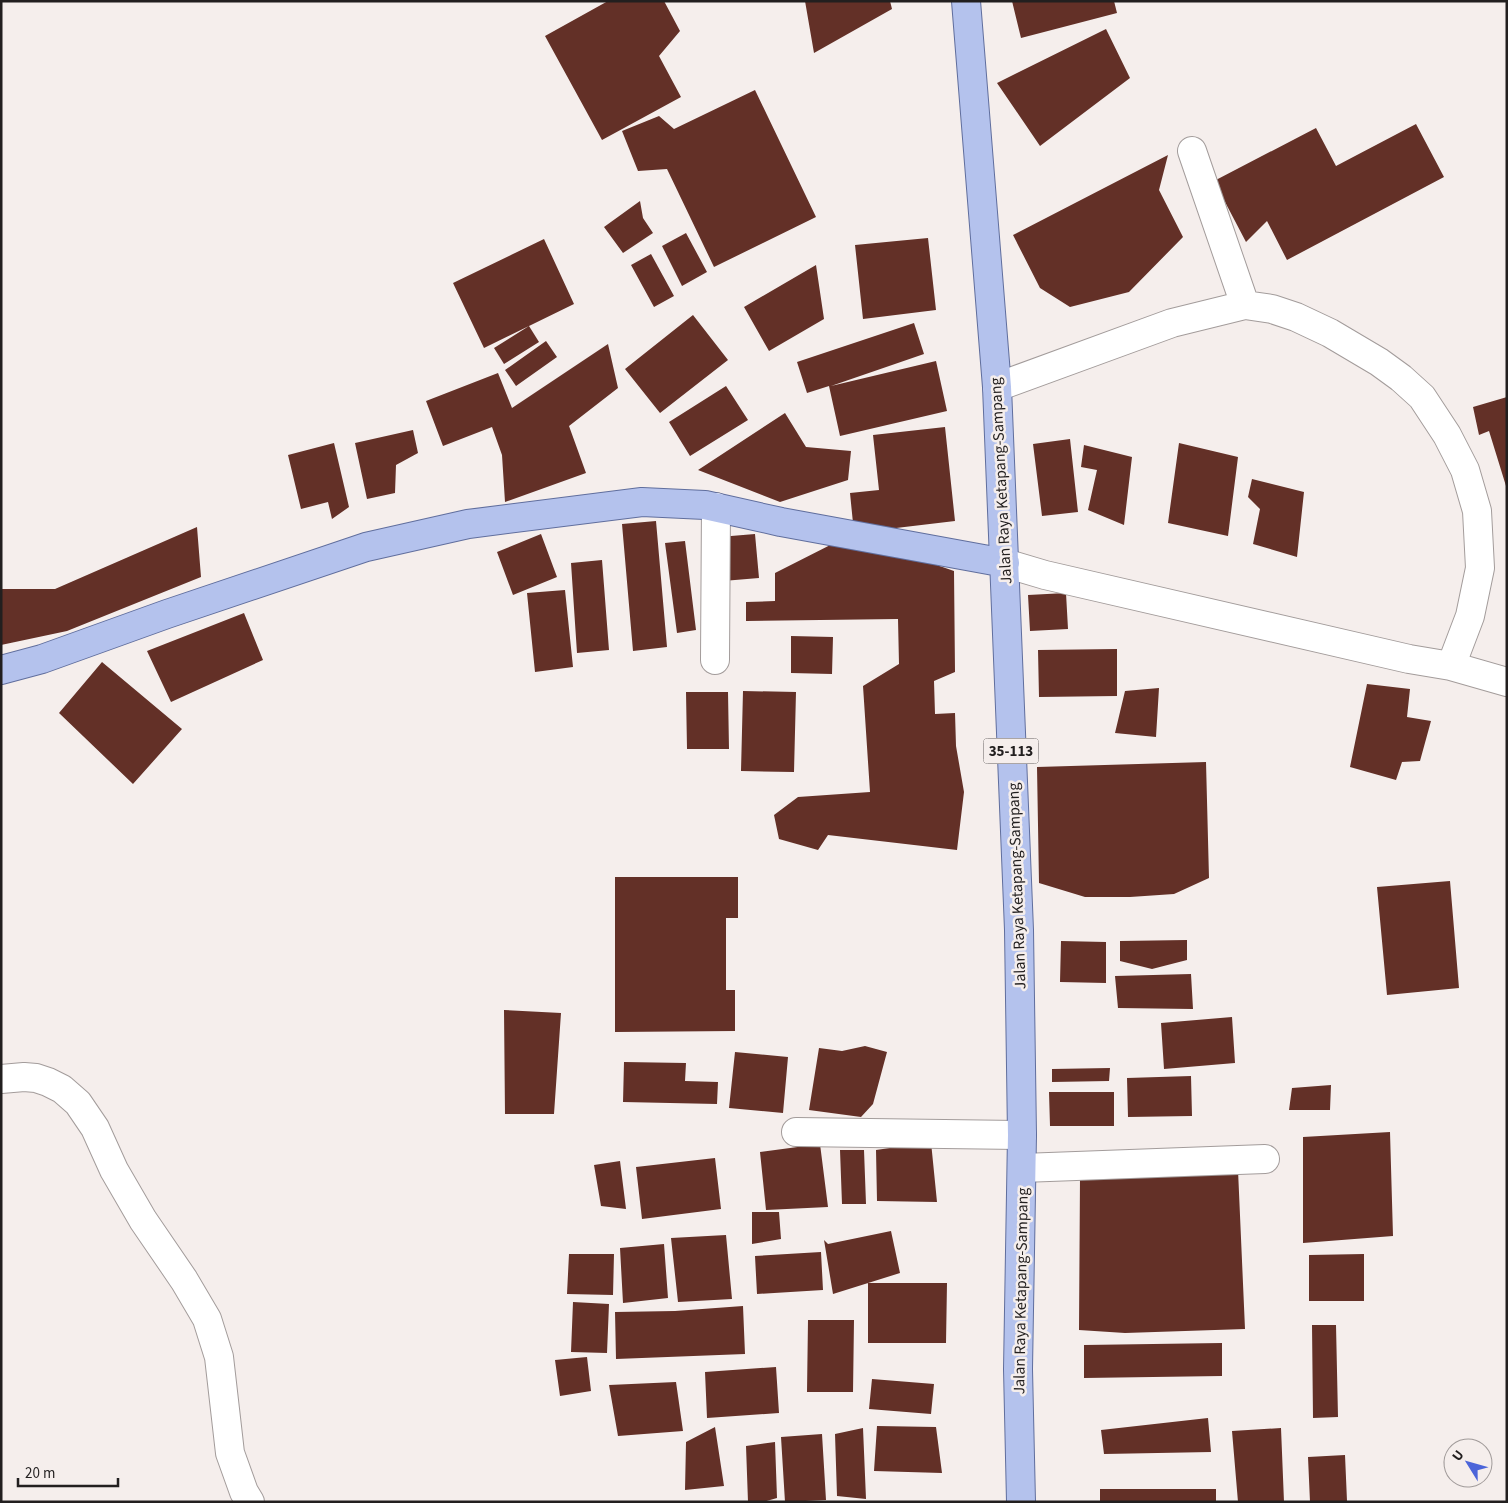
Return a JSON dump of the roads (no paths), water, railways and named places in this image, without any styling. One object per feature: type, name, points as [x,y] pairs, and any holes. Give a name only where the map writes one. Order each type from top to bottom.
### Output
[{"type":"main road","name":"Jalan Raya Ketapang-Sampang","points":[[966,1],[996,387],[1005,563],[1006,634],[1019,930],[1022,1168],[1018,1369],[1021,1502]]},
{"type":"main road","points":[[1,670],[42,659],[366,547],[468,524],[642,502],[706,505],[781,522],[1005,563]]},
{"type":"street","points":[[1192,151],[1245,305]]},
{"type":"street","points":[[996,387],[1172,323],[1245,305],[1272,309],[1296,317],[1330,333],[1379,362],[1422,397],[1447,435],[1465,470],[1477,511],[1480,568],[1470,616],[1451,666]]},
{"type":"street","points":[[715,660],[716,507]]},
{"type":"street","points":[[1005,563],[1399,657],[1451,666],[1507,682]]},
{"type":"street","points":[[1,1079],[24,1077],[42,1080],[62,1089],[78,1103],[95,1128],[114,1170],[142,1220],[184,1280],[207,1319],[219,1357],[230,1453],[244,1492],[250,1502]]},
{"type":"street","points":[[796,1132],[1022,1135]]},
{"type":"street","points":[[1022,1168],[1264,1159]]}]
